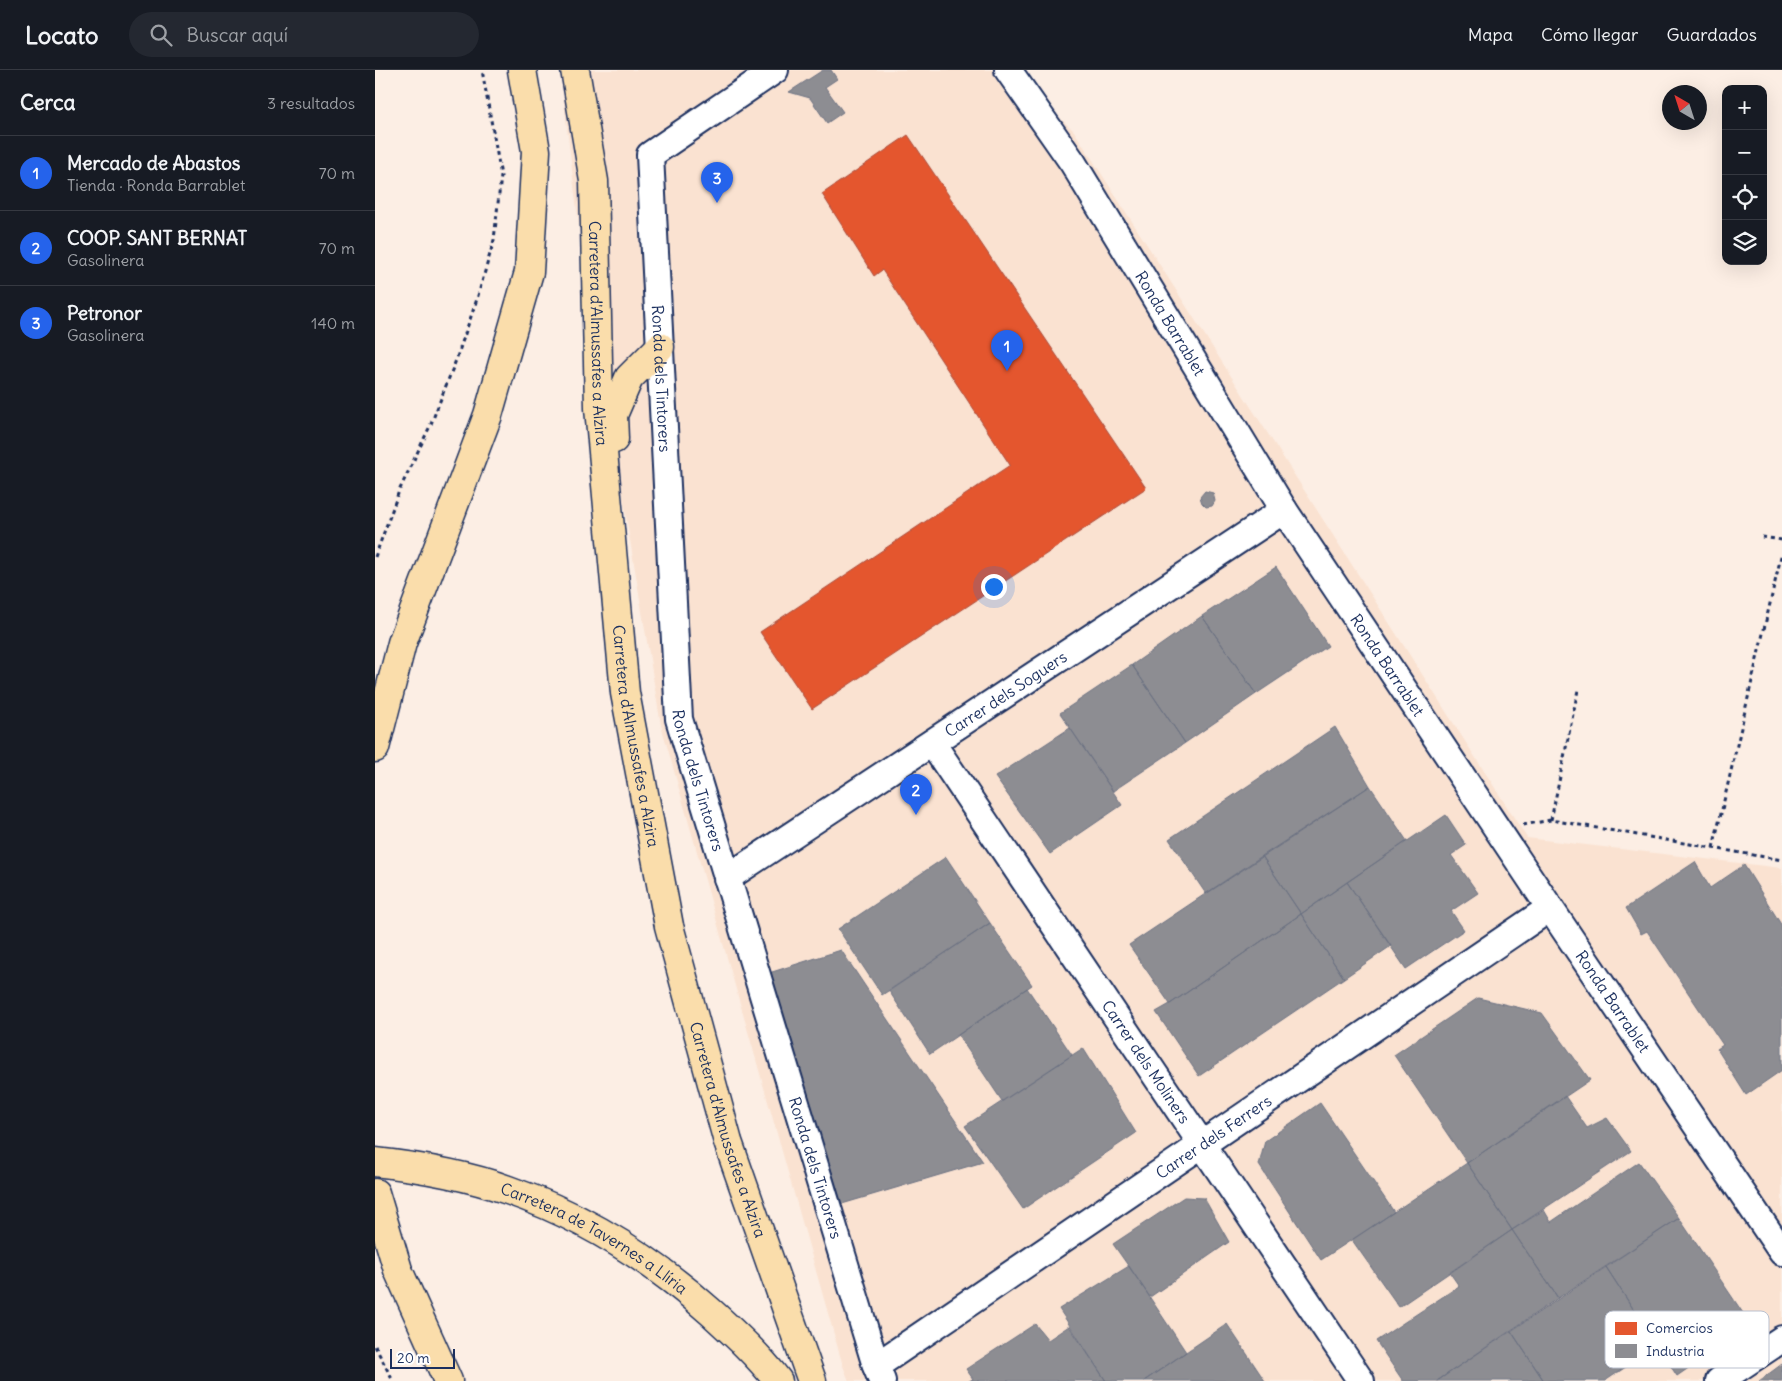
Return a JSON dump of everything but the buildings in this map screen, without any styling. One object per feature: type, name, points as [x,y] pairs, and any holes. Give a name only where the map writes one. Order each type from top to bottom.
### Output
[{"type":"main road","points":[[375,748],[402,642],[488,415],[529,272],[536,151],[522,70]]},
{"type":"main road","name":"Carretera d'Almussafes a Alzira","points":[[575,70],[594,181],[599,408],[625,693],[669,926],[728,1142],[812,1381]]},
{"type":"main road","points":[[625,693],[613,414],[629,378],[660,347]]},
{"type":"main road","name":"Carretera de Tavernes a Llíria","points":[[375,1162],[423,1169],[474,1180],[509,1190],[578,1220],[651,1263],[688,1291],[738,1336],[778,1381]]},
{"type":"main road","points":[[375,1193],[398,1270],[448,1381]]},
{"type":"street","name":"Ronda dels Tintorers","points":[[775,70],[650,155],[679,719],[879,1373]]},
{"type":"street","name":"Ronda Barrablet","points":[[1009,70],[1073,163],[1284,510],[1782,1252]]},
{"type":"street","name":"Carrer dels Soguers","points":[[727,878],[1284,510]]},
{"type":"street","name":"Carrer dels Moliners","points":[[932,743],[1361,1381]]},
{"type":"street","name":"Carrer dels Ferrers","points":[[879,1373],[1202,1144],[1550,908]]},
{"type":"street","points":[[1769,1348],[1782,1339]]},
{"type":"street","points":[[1719,1381],[1738,1368]]},
{"type":"path","points":[[375,557],[399,491],[431,424],[456,360],[477,299],[494,240],[501,176],[482,70]]},
{"type":"path","points":[[1762,537],[1782,540]]},
{"type":"path","points":[[1713,848],[1782,552]]},
{"type":"path","points":[[1551,820],[1578,690]]},
{"type":"path","points":[[1497,830],[1551,820],[1782,860]]},
{"type":"path","points":[[375,1346],[393,1381]]},
{"type":"shaded area","points":[[560,70],[1009,70],[1074,131],[1527,838],[1782,868],[1782,1381],[849,1381],[843,1366],[661,725],[583,260]]},
{"type":"place","name":"Petronor","points":[[717,203]]},
{"type":"place","name":"Mercado de Abastos","points":[[1007,371]]},
{"type":"place","name":"COOP. SANT BERNAT","points":[[916,815]]}]
